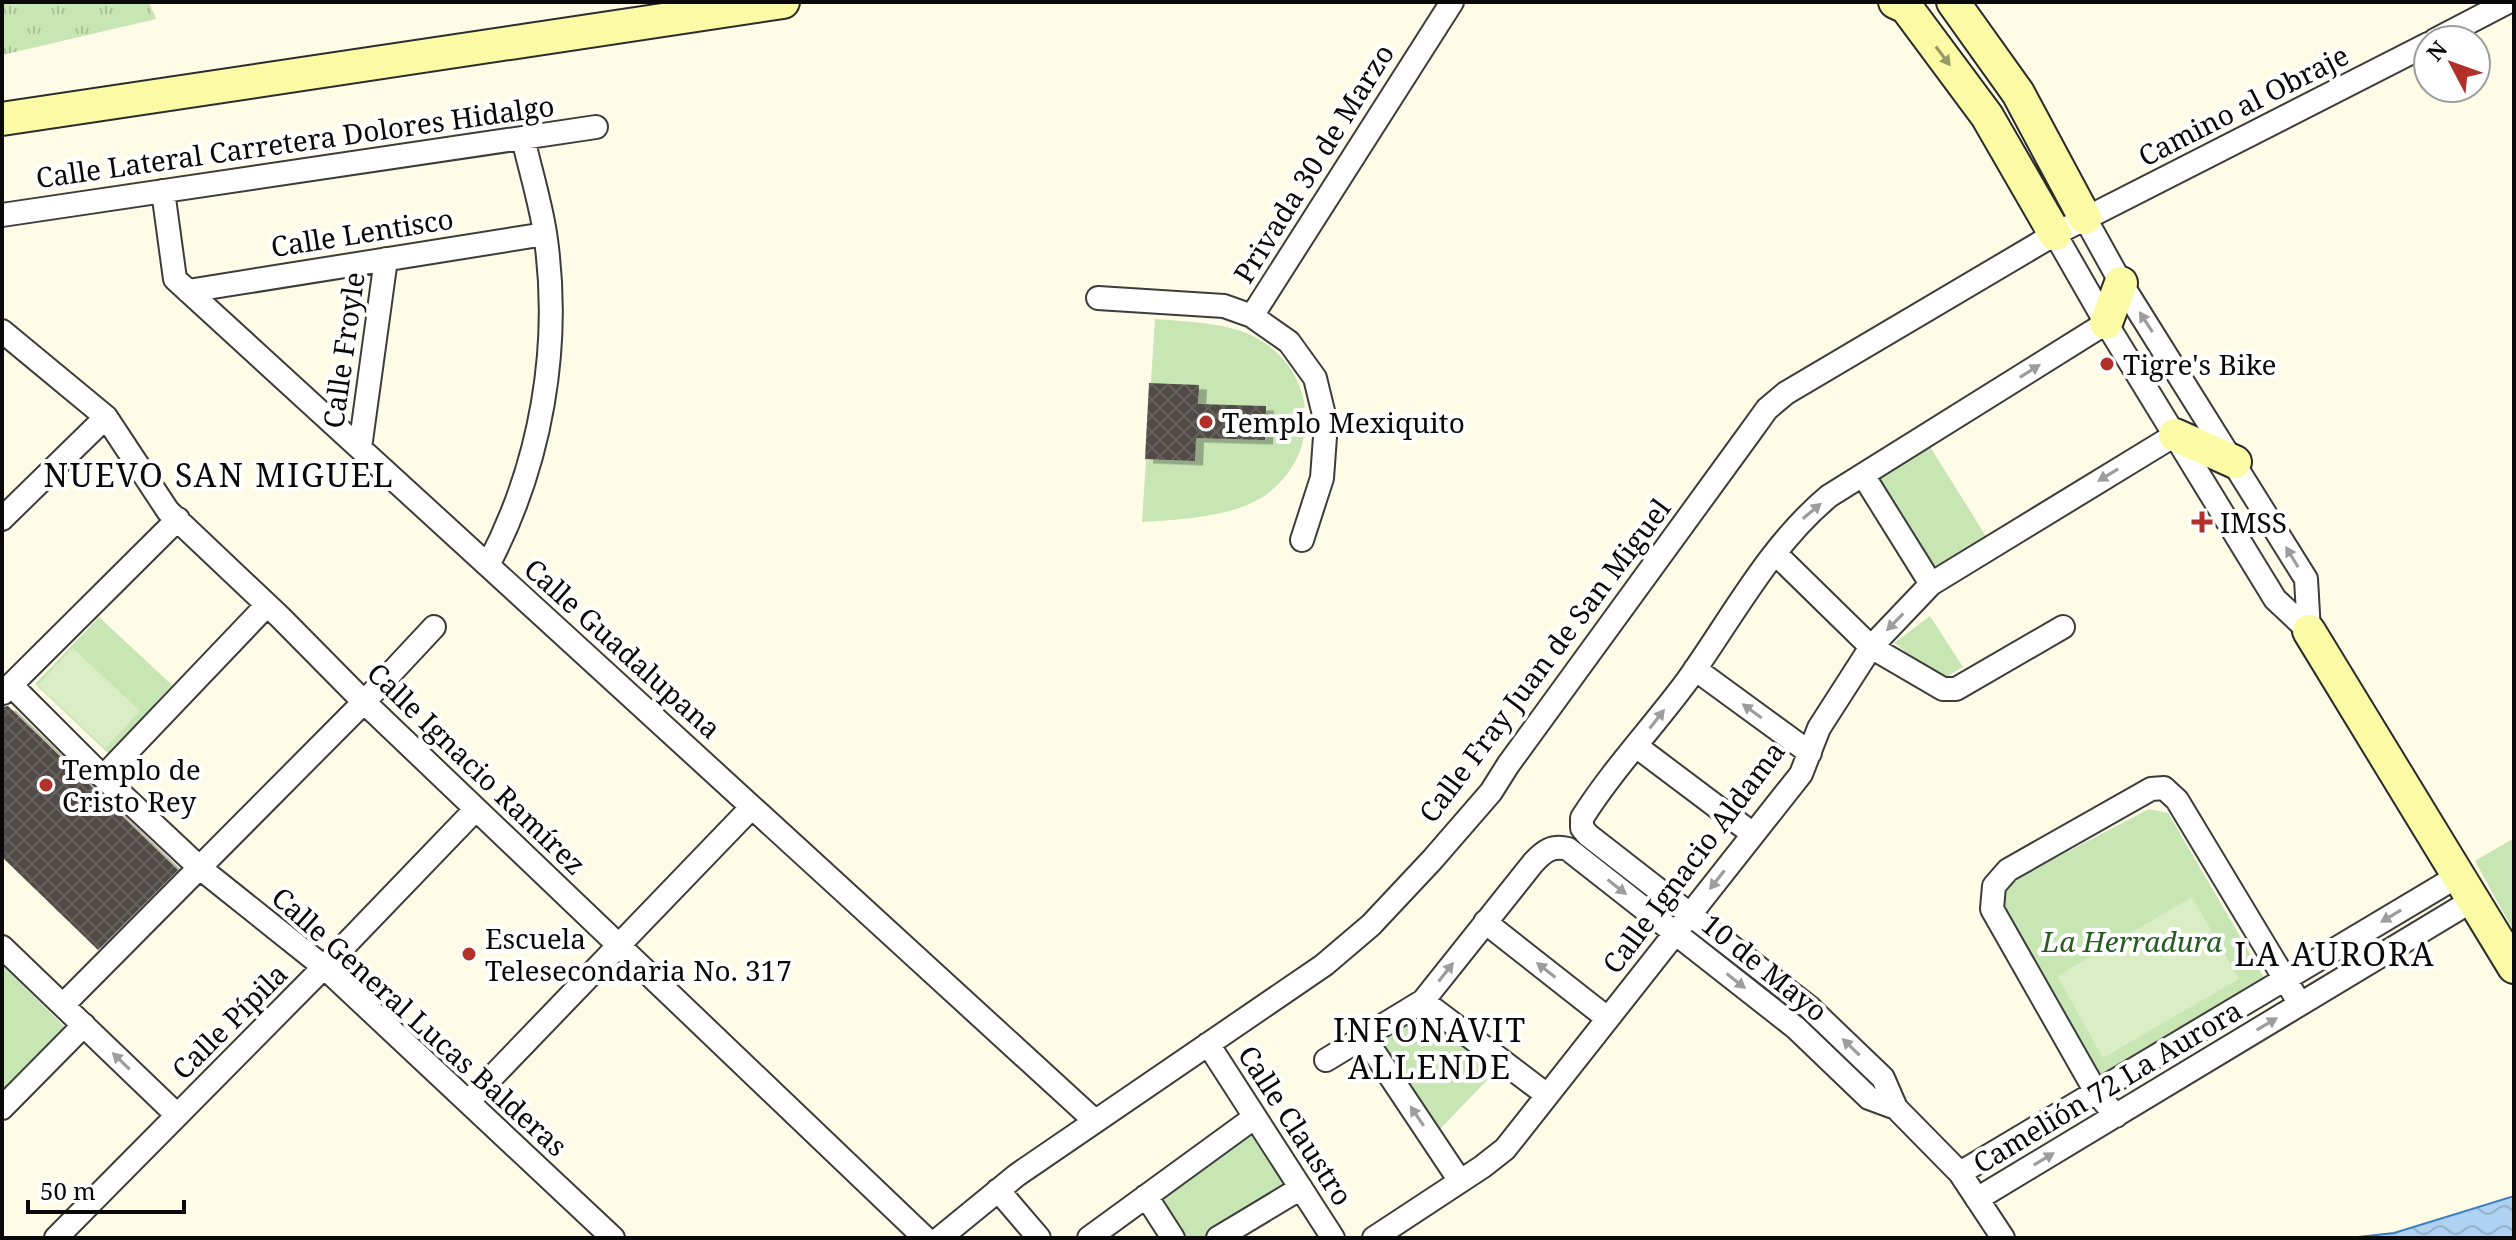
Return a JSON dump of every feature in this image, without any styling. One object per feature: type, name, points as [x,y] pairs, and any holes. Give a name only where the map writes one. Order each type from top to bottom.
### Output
[{"type":"main road","points":[[2,119],[783,2]]},
{"type":"main road","points":[[1895,2],[1906,7],[1987,116],[2055,234]]},
{"type":"main road","points":[[1953,2],[2018,93],[2085,218]]},
{"type":"main road","points":[[1987,116],[2009,122],[2067,211],[2085,218]]},
{"type":"main road","points":[[2106,323],[2121,283]]},
{"type":"main road","points":[[2175,435],[2235,462]]},
{"type":"main road","points":[[2309,631],[2514,967]]},
{"type":"street","name":"Privada 30 de Marzo","points":[[1252,316],[1452,2]]},
{"type":"street","points":[[2466,24],[2508,2]]},
{"type":"street","name":"Camino al Obraje","points":[[2085,218],[2412,52]]},
{"type":"street","name":"Calle Lateral Carretera Dolores Hidalgo","points":[[2,215],[596,127]]},
{"type":"street","points":[[488,565],[509,525],[531,460],[545,391],[551,308],[545,234],[523,138]]},
{"type":"street","name":"Calle Guadalupana","points":[[163,191],[175,279],[1095,1121]]},
{"type":"street","name":"Calle Fray Juan de San Miguel","points":[[940,1238],[998,1190],[1324,965],[1371,925],[1491,792],[1767,409],[1799,385],[2085,218]]},
{"type":"street","points":[[2085,218],[2121,283],[2306,579],[2309,631]]},
{"type":"street","name":"Calle Lentisco","points":[[188,291],[545,234]]},
{"type":"street","points":[[2055,234],[2275,599],[2309,631]]},
{"type":"street","name":"Calle Froyle","points":[[360,448],[386,259]]},
{"type":"street","name":"Privada 30 de Marzo","points":[[1098,298],[1224,306],[1252,316],[1289,342],[1315,378],[1326,423],[1322,478],[1302,540]]},
{"type":"street","points":[[1753,834],[1636,746],[1802,519],[1829,496],[2106,323]]},
{"type":"street","name":"Calle Ignacio Ramírez","points":[[4,335],[106,417],[168,511],[925,1238]]},
{"type":"street","points":[[2,519],[106,417]]},
{"type":"street","name":"Calle Ignacio Aldama","points":[[1374,1238],[1505,1149],[1801,774],[1819,728],[1871,647],[1931,584],[2175,435]]},
{"type":"street","points":[[1863,475],[1931,584]]},
{"type":"street","points":[[6,689],[178,519]]},
{"type":"street","points":[[1775,553],[1871,647],[1943,689],[1956,689],[2063,627]]},
{"type":"street","points":[[103,777],[267,605]]},
{"type":"street","points":[[63,1005],[364,702],[434,627]]},
{"type":"street","points":[[1695,669],[1810,753]]},
{"type":"street","name":"Calle General Lucas Balderas","points":[[6,689],[200,868],[324,967],[613,1238]]},
{"type":"street","name":"10 de Mayo","points":[[1636,746],[1588,808],[1582,818],[1582,828],[1809,1007],[1883,1078],[1896,1108],[1960,1173],[2003,1238]]},
{"type":"street","points":[[2116,1116],[2096,1092],[1992,909],[1994,886],[2008,870],[2151,789],[2164,788],[2177,800],[2300,1004]]},
{"type":"street","points":[[468,1102],[752,807]]},
{"type":"street","name":"Calle Pípila","points":[[56,1238],[476,809]]},
{"type":"street","name":"10 de Mayo","points":[[1485,922],[1543,852],[1556,846],[1568,849],[1810,1041],[1869,1098],[1896,1108]]},
{"type":"street","name":"Camelión 72 La Aurora","points":[[1960,1173],[2285,979],[2465,888]]},
{"type":"street","name":"Camelión 72 La Aurora","points":[[1977,1199],[2300,1004],[2465,888]]},
{"type":"street","points":[[1326,1060],[1423,1001],[1485,922],[1607,1018]]},
{"type":"street","points":[[2,947],[177,1115]]},
{"type":"street","points":[[1423,1001],[1547,1095]]},
{"type":"street","points":[[1810,1041],[1826,1023]]},
{"type":"street","points":[[2,1108],[84,1025]]},
{"type":"street","points":[[1364,1037],[1460,1181]]},
{"type":"street","name":"Calle Claustro","points":[[1208,1044],[1333,1238]]},
{"type":"street","points":[[1089,1238],[1255,1117]]},
{"type":"street","points":[[1218,1238],[1301,1188]]},
{"type":"street","points":[[998,1190],[1039,1238]]},
{"type":"street","points":[[1146,1196],[1173,1238]]},
{"type":"green space","points":[[2,2],[149,2],[156,19],[2,55]]},
{"type":"green space","points":[[1155,319],[1204,323],[1241,331],[1274,350],[1290,369],[1301,390],[1306,414],[1304,437],[1296,460],[1282,481],[1261,498],[1219,513],[1142,522]]},
{"type":"green space","points":[[1924,437],[1987,538],[1931,584],[1863,475]]},
{"type":"green space","points":[[1930,616],[1963,667],[1943,679],[1894,643]]},
{"type":"green space","points":[[99,617],[172,685],[109,754],[35,684]]},
{"type":"green space","points":[[73,648],[140,711],[105,748],[38,685]]},
{"type":"green space","name":"La Herradura","points":[[2149,809],[2168,813],[2268,984],[2098,1080],[2002,905],[2006,884]]},
{"type":"green space","points":[[2514,838],[2514,932],[2475,861]]},
{"type":"green space","points":[[2192,897],[2239,979],[2103,1058],[2057,976]]},
{"type":"green space","points":[[2,965],[66,1028],[2,1094]]},
{"type":"green space","points":[[1420,1009],[1495,1072],[1437,1132],[1367,1034]]},
{"type":"green space","points":[[1254,1125],[1288,1182],[1204,1238],[1175,1238],[1150,1193]]},
{"type":"water","points":[[2514,1196],[2514,1238],[2349,1238],[2394,1233]]},
{"type":"building","name":"Templo Mexiquito","points":[[1149,383],[1199,385],[1198,404],[1266,406],[1265,440],[1196,438],[1195,461],[1145,459]]},
{"type":"building","name":"Templo de Cristo Rey","points":[[8,706],[178,870],[98,950],[2,857],[2,707]]},
{"type":"place","name":"Tigre's Bike","points":[[2107,364]]},
{"type":"place","name":"Templo Mexiquito","points":[[1206,422]]},
{"type":"place","name":"IMSS","points":[[2202,522]]},
{"type":"place","name":"Templo de Cristo Rey","points":[[46,785]]},
{"type":"place","name":"Escuela Telesecondaria No. 317","points":[[469,954]]},
{"type":"district","name":"NUEVO SAN MIGUEL","points":[[219,474]]},
{"type":"district","name":"LA AURORA","points":[[2335,953]]},
{"type":"district","name":"INFONAVIT ALLENDE","points":[[1430,1048]]}]
